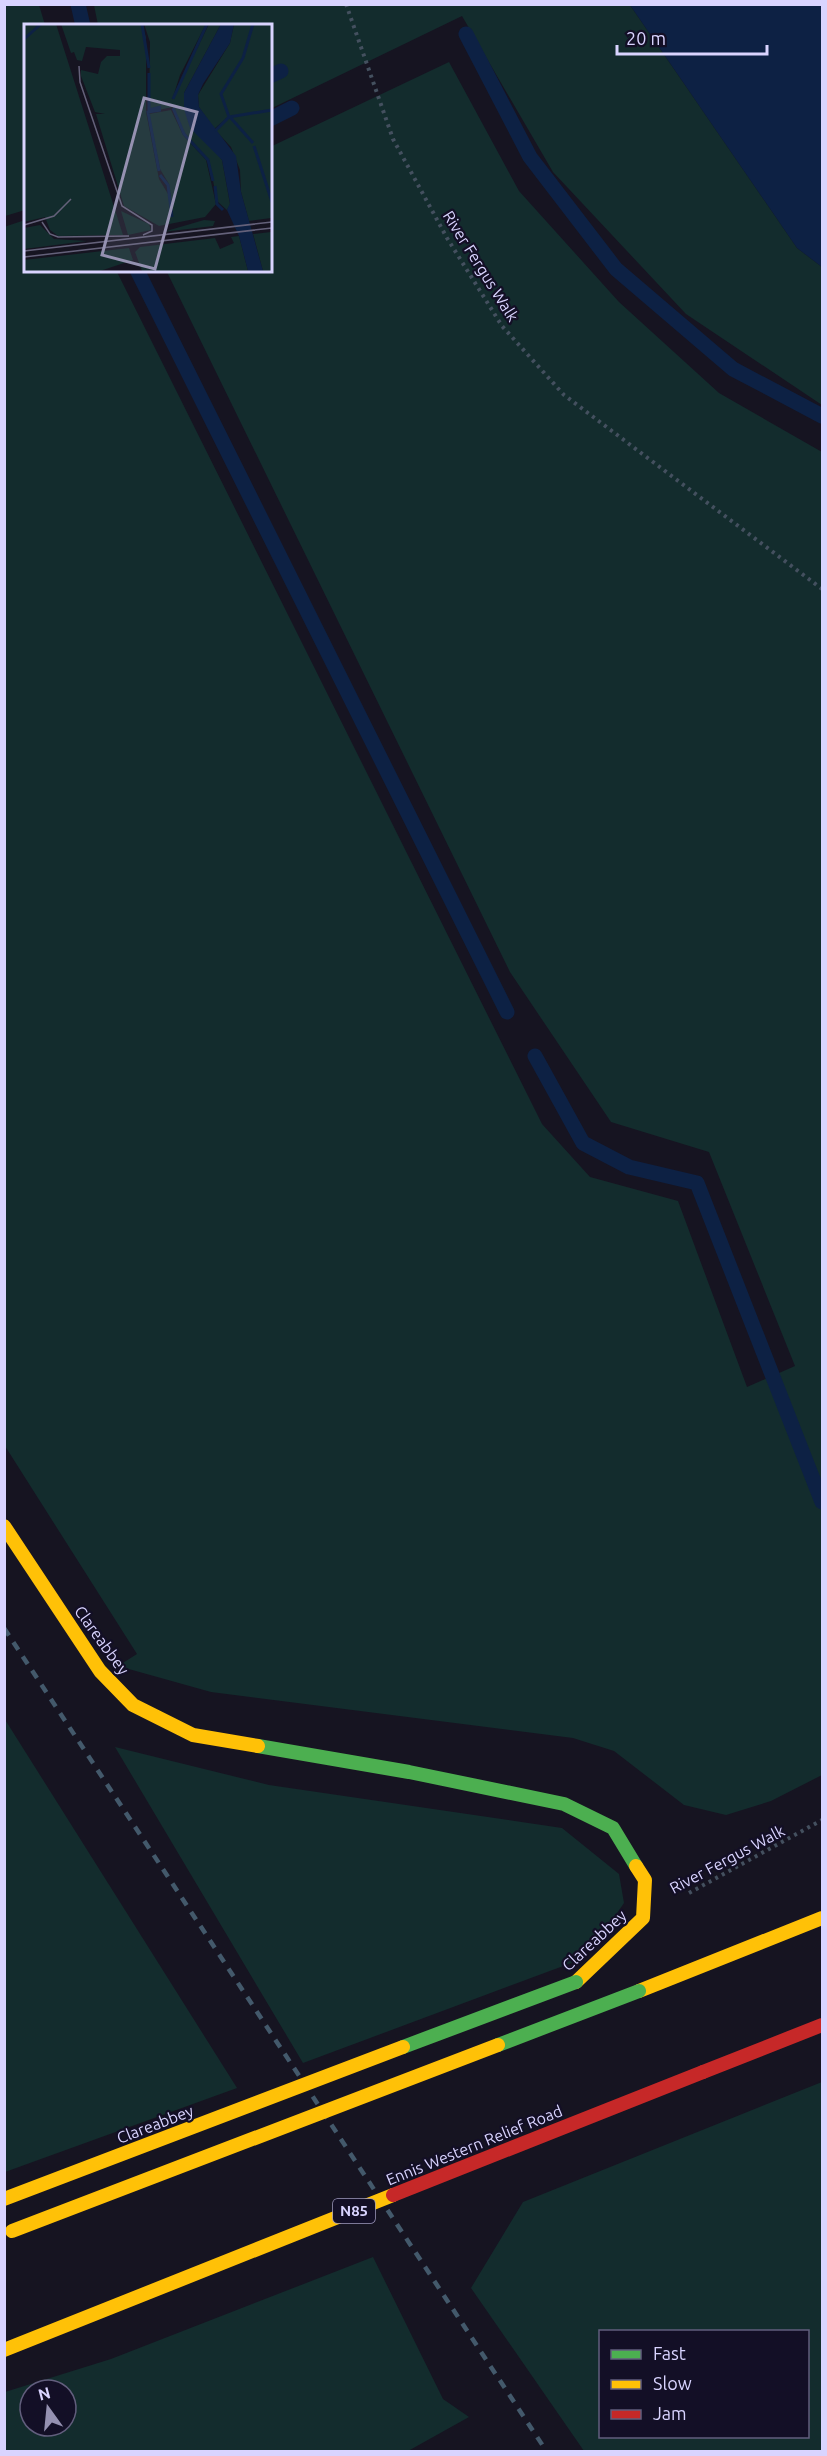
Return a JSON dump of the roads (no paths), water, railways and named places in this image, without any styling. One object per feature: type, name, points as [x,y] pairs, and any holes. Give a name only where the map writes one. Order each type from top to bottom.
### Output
[{"type":"main road","name":"Clareabbey","points":[[4,1526],[100,1671],[133,1705],[193,1735],[409,1772],[564,1804],[613,1828],[645,1880],[643,1918],[576,1982],[4,2199]]},
{"type":"main road","points":[[8,2232],[639,1991],[822,1918]]},
{"type":"main road","name":"Ennis Western Relief Road","points":[[4,2350],[822,2025]]},
{"type":"water","points":[[630,5],[822,5],[822,267],[797,248]]},
{"type":"waterway","points":[[78,4],[83,24]]},
{"type":"waterway","points":[[466,34],[530,157],[616,269],[733,369],[822,416]]},
{"type":"waterway","points":[[272,75],[281,71]]},
{"type":"waterway","points":[[272,118],[292,108]]},
{"type":"waterway","points":[[138,272],[507,1012]]},
{"type":"waterway","points":[[535,1056],[583,1143],[629,1167],[697,1183],[822,1502]]},
{"type":"railway","points":[[4,1628],[547,2452]]}]
